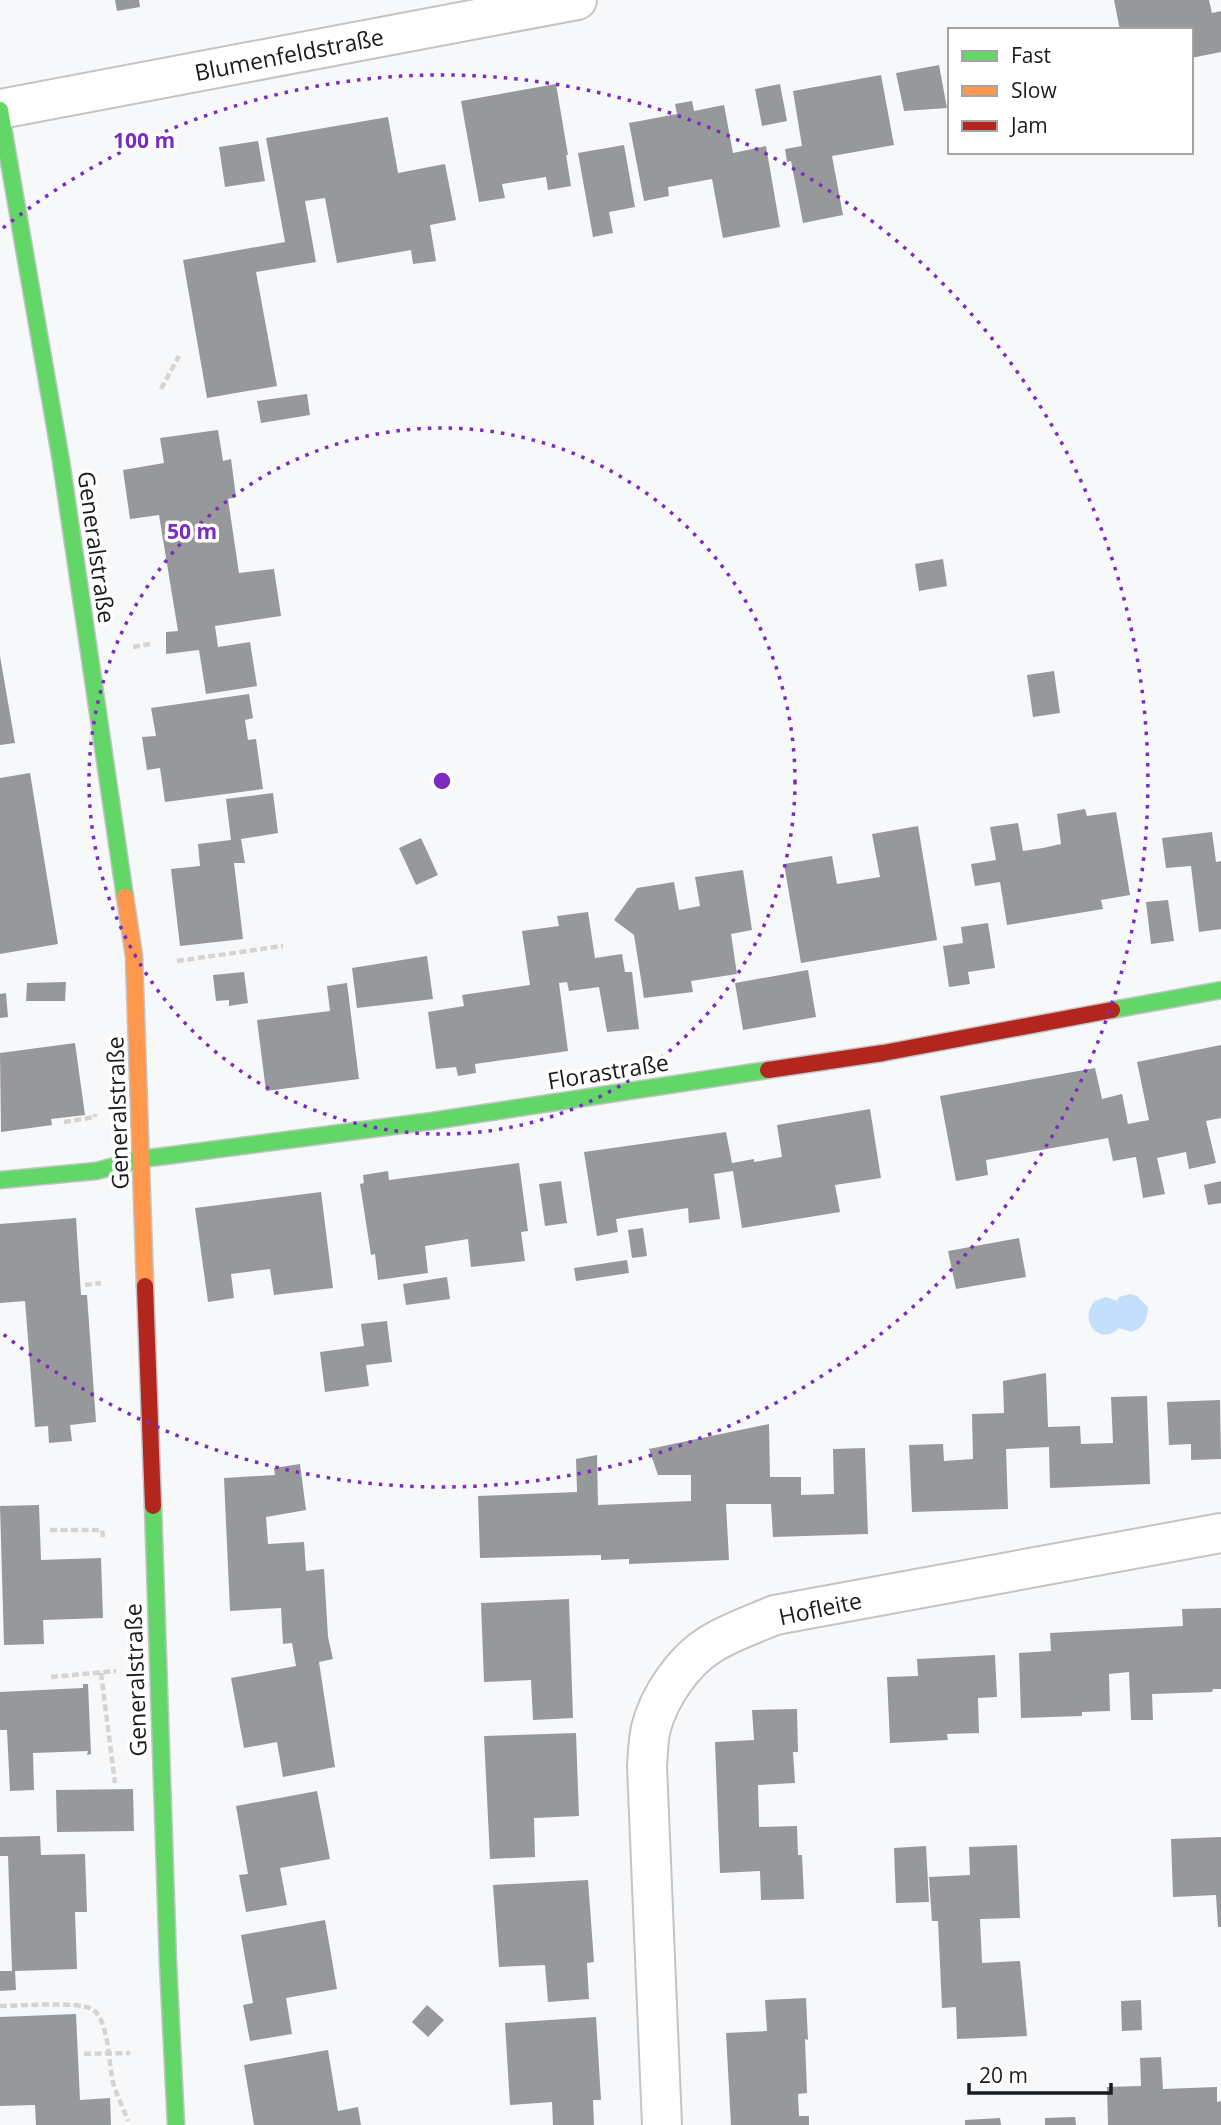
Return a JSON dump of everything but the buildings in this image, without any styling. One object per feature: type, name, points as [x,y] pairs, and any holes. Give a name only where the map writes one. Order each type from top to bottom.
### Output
[{"type":"street","name":"Blumenfeldstraße","points":[[0,109],[577,0]]},
{"type":"street","name":"Generalstraße","points":[[0,109],[74,541],[134,967],[157,1669],[176,2125]]},
{"type":"street","name":"Florastraße","points":[[0,1180],[96,1171],[142,1159],[432,1121],[883,1053],[1221,989]]},
{"type":"street","name":"Hofleite","points":[[662,2125],[647,1766],[650,1730],[654,1720],[667,1691],[691,1660],[712,1643],[775,1615],[1221,1533]]},
{"type":"path","points":[[161,389],[179,356]]},
{"type":"path","points":[[134,967],[283,946]]},
{"type":"path","points":[[64,1122],[95,1117],[94,1104]]},
{"type":"path","points":[[50,1530],[102,1530],[103,1537]]},
{"type":"path","points":[[51,1677],[157,1669]]},
{"type":"path","points":[[102,1672],[115,1784]]},
{"type":"path","points":[[0,2006],[72,2005],[90,2008],[98,2015],[104,2027],[114,2084],[128,2121]]},
{"type":"water","points":[[1130,1294],[1137,1296],[1148,1307],[1142,1326],[1131,1332],[1119,1328],[1105,1335],[1093,1329],[1089,1316],[1095,1301],[1106,1297],[1117,1301],[1119,1297]]},
{"type":"traffic: fast","points":[[0,110],[61,461],[125,897]]},
{"type":"traffic: fast","points":[[1112,1010],[1221,990]]},
{"type":"traffic: fast","points":[[0,1180],[96,1171],[142,1159],[432,1121],[768,1070]]},
{"type":"traffic: fast","points":[[153,1506],[176,2125]]},
{"type":"traffic: slow","points":[[125,897],[134,956],[145,1286]]},
{"type":"traffic: jam","points":[[768,1070],[883,1053],[1112,1010]]},
{"type":"traffic: jam","points":[[145,1286],[153,1506]]}]
